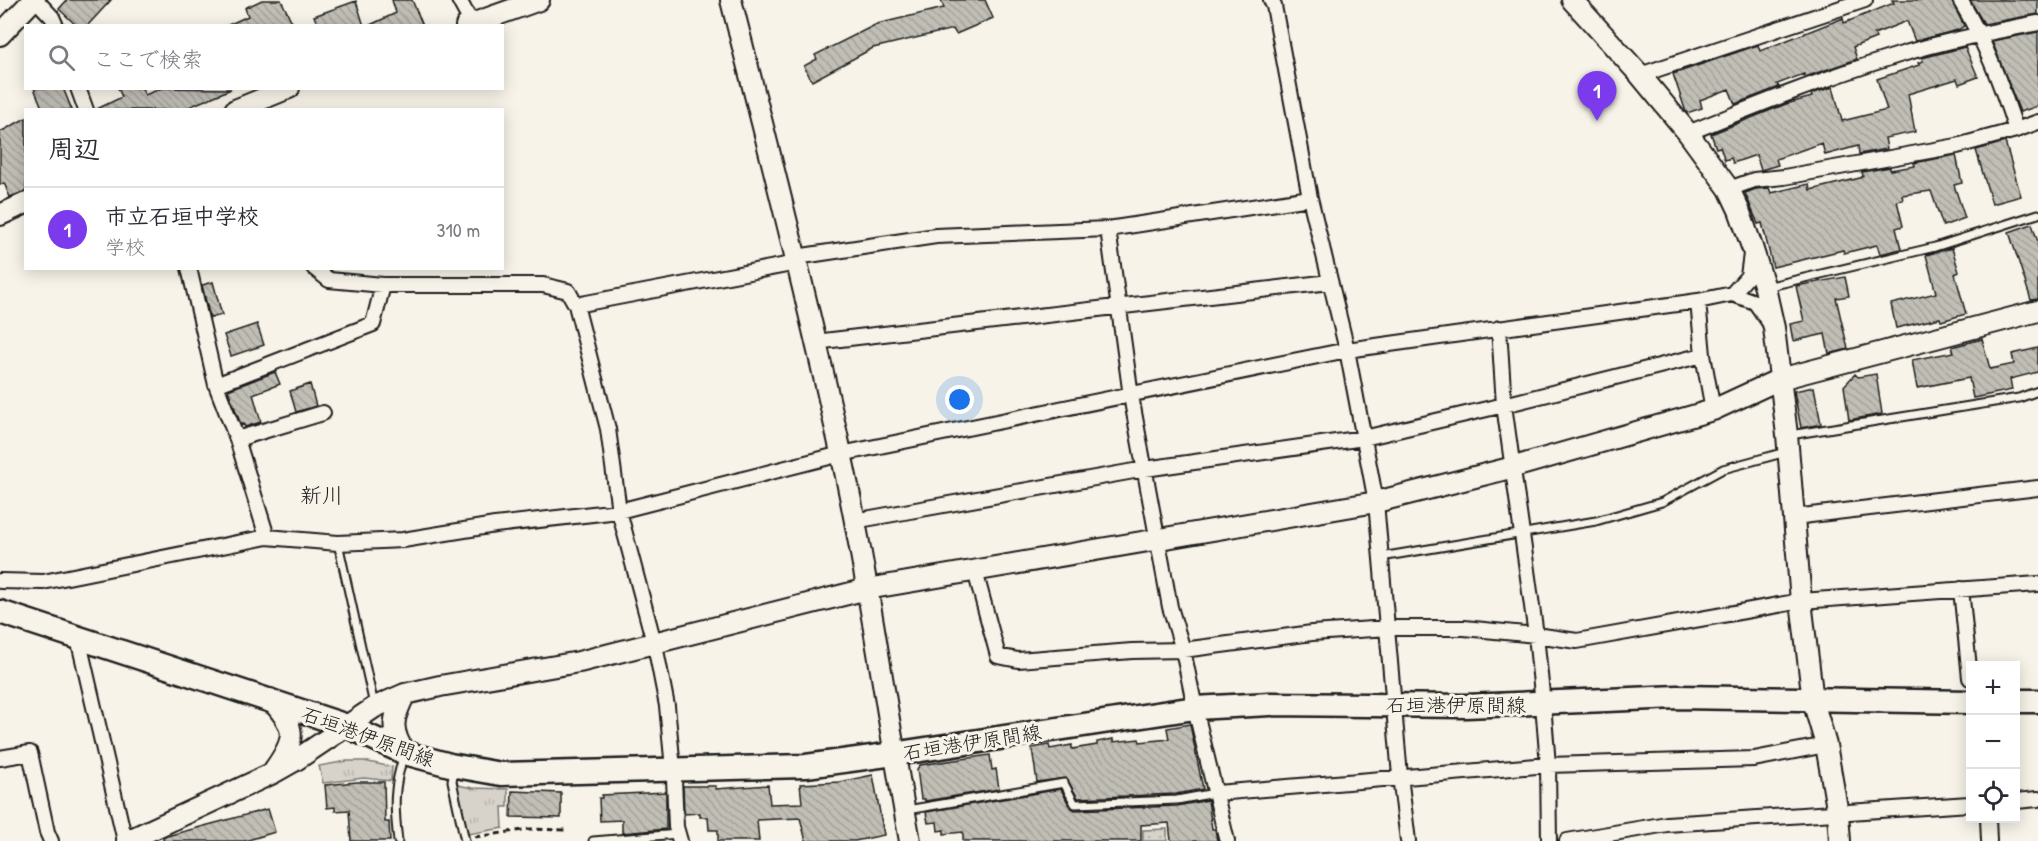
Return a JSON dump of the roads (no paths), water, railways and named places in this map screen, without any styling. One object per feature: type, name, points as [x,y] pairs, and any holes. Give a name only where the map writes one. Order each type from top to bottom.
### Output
[{"type":"main road","name":"石垣港伊原間線","points":[[0,612],[270,699],[347,726],[405,753],[455,766],[501,774],[806,766],[1195,708],[1270,704],[1543,704],[1678,697],[1966,702]]},
{"type":"main road","points":[[2020,702],[2038,701]]},
{"type":"street","points":[[0,34],[34,0],[52,17],[55,24]]},
{"type":"street","points":[[459,0],[469,24]]},
{"type":"street","points":[[472,24],[539,0]]},
{"type":"street","points":[[731,0],[842,454],[910,841]]},
{"type":"street","points":[[1271,0],[1284,51],[1310,198],[1347,350],[1376,502],[1400,776],[1408,841]]},
{"type":"street","points":[[1572,0],[1640,75],[1688,133],[1729,189],[1752,247],[1765,288],[1773,328],[1813,701],[1826,745],[1838,814],[1840,841]]},
{"type":"street","points":[[1640,75],[1865,0]]},
{"type":"street","points":[[1960,0],[1980,34],[1999,78],[2016,130]]},
{"type":"street","points":[[1688,133],[1779,97],[1899,54],[1980,34],[2038,23]]},
{"type":"street","points":[[79,90],[85,108]]},
{"type":"street","points":[[240,108],[284,90]]},
{"type":"street","points":[[1729,189],[1754,180],[1784,177],[1957,146],[2038,122]]},
{"type":"street","points":[[576,305],[796,260],[936,236],[1108,229],[1310,198]]},
{"type":"street","points":[[0,215],[24,204]]},
{"type":"street","points":[[1108,229],[1131,396],[1170,607],[1183,650],[1227,841]]},
{"type":"street","points":[[1732,294],[1748,276],[1752,247]]},
{"type":"street","points":[[189,270],[216,385],[237,439],[267,537]]},
{"type":"street","points":[[316,270],[329,280],[383,285],[543,285],[568,291],[576,305],[608,429],[619,511],[655,643],[667,706],[679,838]]},
{"type":"street","points":[[815,342],[1330,282]]},
{"type":"street","points":[[216,385],[373,324],[383,285]]},
{"type":"street","points":[[0,581],[43,582],[267,537],[338,543],[403,540],[495,525],[619,511],[842,454],[1347,350],[1698,301],[1732,294],[1755,302],[1773,328]]},
{"type":"street","points":[[1698,301],[1703,355],[1713,410]]},
{"type":"street","points":[[78,638],[134,839],[273,773],[297,760],[375,707],[405,694],[579,662],[867,589],[1376,502],[1514,467],[1713,410],[1780,379],[2038,311]]},
{"type":"street","points":[[1499,328],[1504,405],[1536,635],[1543,704],[1548,765],[1548,841]]},
{"type":"street","points":[[854,521],[1145,469],[1364,438],[1703,355]]},
{"type":"street","points":[[237,439],[323,412]]},
{"type":"street","points":[[1794,517],[2038,488]]},
{"type":"street","points":[[975,571],[998,656],[1018,660],[1132,651],[1183,650],[1312,633],[1388,628],[1464,628],[1577,641],[1801,602],[2038,584]]},
{"type":"street","points":[[1961,589],[1969,661]]},
{"type":"street","points":[[405,694],[395,714],[394,729],[395,738],[405,753]]},
{"type":"street","points":[[270,699],[282,712],[292,735],[290,748],[273,773]]},
{"type":"street","points":[[1217,793],[1548,765],[1754,759],[1826,745]]},
{"type":"street","points":[[0,758],[30,753],[47,832],[51,841]]},
{"type":"street","points":[[2020,801],[2038,799]]},
{"type":"street","points":[[1567,841],[1667,824],[1966,804]]},
{"type":"street","points":[[1988,823],[1989,841]]},
{"type":"lane","points":[[1765,288],[1935,247],[2038,214]]},
{"type":"lane","points":[[1380,557],[1596,521],[1662,502],[1723,469],[1787,443],[2019,398],[2038,391]]},
{"type":"lane","points":[[338,543],[375,707]]},
{"type":"lane","points":[[398,841],[394,812],[395,786],[405,753]]},
{"type":"lane","points":[[455,766],[452,781],[465,840]]},
{"type":"lane","points":[[904,810],[1064,783],[1075,804],[1177,800],[1217,793]]},
{"type":"lane","points":[[593,841],[679,838]]},
{"type":"place","name":"市立石垣中学校","points":[[1597,121]]},
{"type":"district","name":"新川","points":[[322,495]]}]
